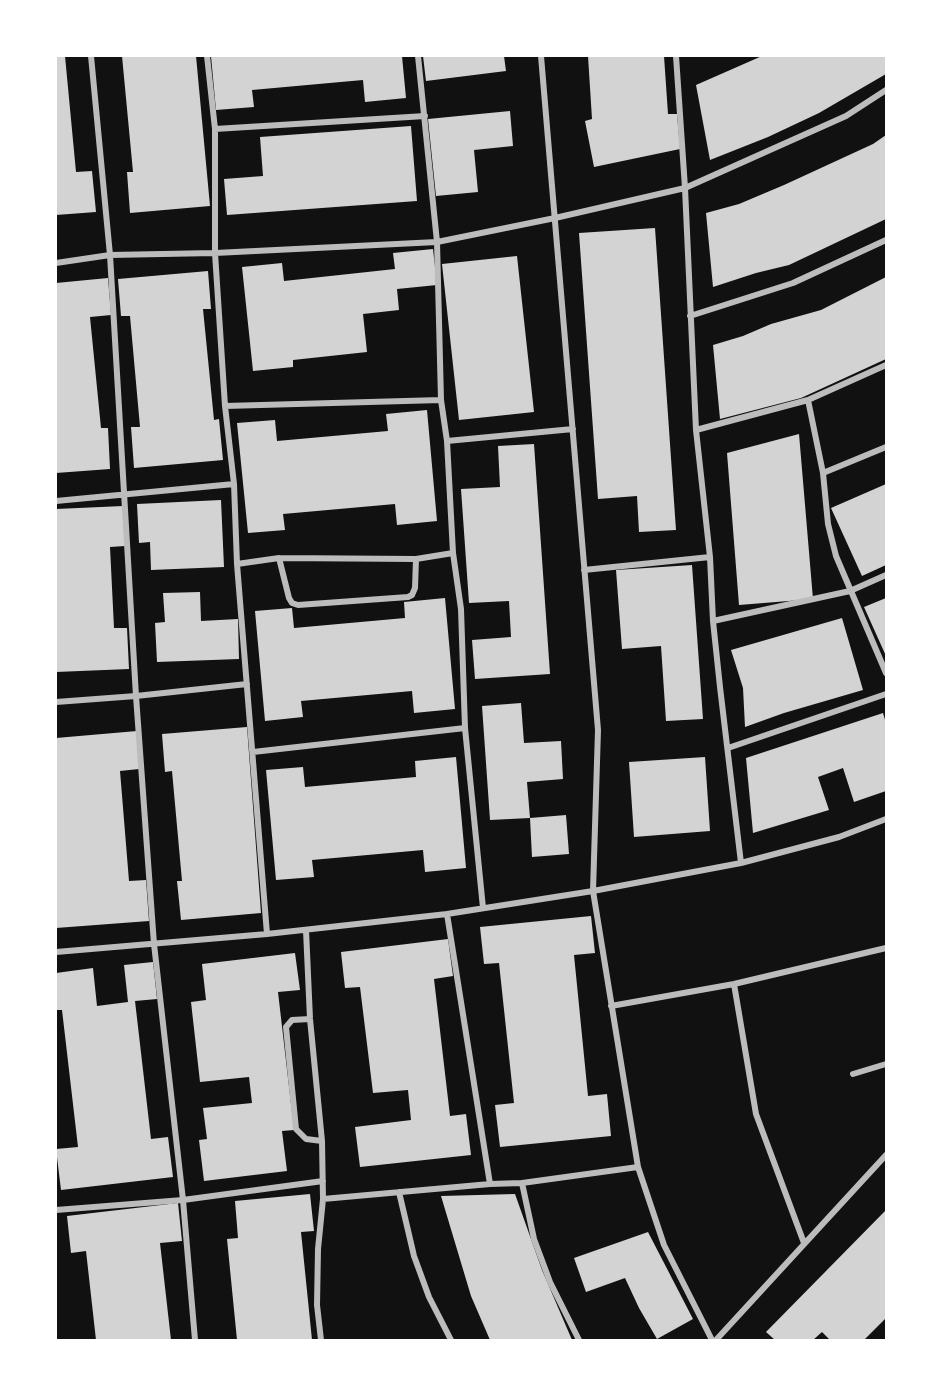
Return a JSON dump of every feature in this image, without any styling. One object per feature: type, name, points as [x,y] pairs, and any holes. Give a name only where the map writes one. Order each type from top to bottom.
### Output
[{"type":"street","points":[[91,56],[110,255],[136,696],[154,944],[183,1200],[195,1341]]},
{"type":"street","points":[[207,56],[215,129],[215,253],[225,406],[234,484],[237,564],[267,934]]},
{"type":"street","points":[[418,56],[437,242],[441,400],[447,441],[453,553],[460,609],[465,728],[483,908]]},
{"type":"street","points":[[541,56],[598,730],[593,891],[638,1167],[664,1245],[714,1341],[886,1155]]},
{"type":"street","points":[[676,56],[685,188],[696,430],[710,557],[713,621],[741,863]]},
{"type":"street","points":[[56,263],[110,255],[215,253],[437,242],[555,218],[685,188],[846,116],[886,90]]},
{"type":"street","points":[[215,129],[425,116]]},
{"type":"street","points":[[690,316],[793,283],[886,240]]},
{"type":"street","points":[[696,430],[808,400],[886,365]]},
{"type":"street","points":[[225,406],[441,400]]},
{"type":"street","points":[[808,400],[823,473],[828,524],[836,556],[886,673]]},
{"type":"street","points":[[447,441],[573,429]]},
{"type":"street","points":[[823,473],[886,447]]},
{"type":"street","points":[[56,501],[234,484]]},
{"type":"street","points":[[237,564],[279,558],[416,559],[453,553]]},
{"type":"street","points":[[584,570],[710,557]]},
{"type":"street","points":[[279,558],[289,598],[292,603],[298,605],[408,597],[412,595],[415,588],[416,559]]},
{"type":"street","points":[[713,621],[850,591],[886,575]]},
{"type":"street","points":[[56,702],[247,684]]},
{"type":"street","points":[[728,748],[886,694]]},
{"type":"street","points":[[253,752],[465,728]]},
{"type":"street","points":[[56,952],[267,934],[447,914],[593,891],[741,863],[839,837],[886,819]]},
{"type":"street","points":[[447,914],[490,1184]]},
{"type":"street","points":[[306,930],[310,1019],[322,1141],[323,1199],[318,1250],[317,1305],[321,1341]]},
{"type":"street","points":[[611,1006],[734,984],[886,948]]},
{"type":"street","points":[[734,984],[756,1114],[804,1243]]},
{"type":"street","points":[[310,1019],[292,1020],[286,1027],[297,1129],[306,1138],[322,1141]]},
{"type":"street","points":[[853,1074],[886,1064]]},
{"type":"street","points":[[323,1199],[522,1183],[638,1167]]},
{"type":"street","points":[[56,1210],[183,1200],[323,1182]]},
{"type":"street","points":[[522,1183],[534,1239],[550,1282],[579,1341]]},
{"type":"street","points":[[399,1192],[414,1256],[429,1297],[451,1341]]},
{"type":"building","points":[[56,56],[65,56],[76,172],[92,171],[96,212],[56,215]]},
{"type":"building","points":[[122,56],[196,56],[210,206],[130,213],[127,172],[133,172]]},
{"type":"building","points":[[211,56],[402,56],[406,98],[365,102],[363,80],[252,90],[254,107],[216,110]]},
{"type":"building","points":[[423,56],[504,56],[506,71],[426,81]]},
{"type":"building","points":[[588,56],[664,56],[668,114],[677,114],[680,149],[594,167],[585,121],[592,119]]},
{"type":"building","points":[[762,56],[886,56],[886,74],[819,113],[768,137],[710,160],[696,85]]},
{"type":"building","points":[[510,111],[513,146],[474,150],[478,192],[436,196],[428,119]]},
{"type":"building","points":[[411,126],[417,201],[227,215],[224,179],[263,176],[260,137]]},
{"type":"building","points":[[886,135],[886,219],[789,265],[713,287],[706,213],[739,204],[784,185],[873,144]]},
{"type":"building","points":[[655,228],[676,530],[639,532],[637,496],[598,499],[579,233]]},
{"type":"building","points":[[433,249],[437,285],[397,289],[399,310],[363,314],[367,352],[293,360],[293,367],[253,371],[242,267],[282,263],[284,281],[395,269],[393,253]]},
{"type":"building","points":[[517,256],[534,412],[459,420],[442,264]]},
{"type":"building","points":[[208,271],[211,309],[203,309],[214,420],[219,419],[223,460],[134,468],[131,427],[140,427],[130,316],[121,316],[118,279]]},
{"type":"building","points":[[886,277],[886,359],[801,398],[720,419],[713,345],[771,324],[821,310]]},
{"type":"building","points":[[108,278],[111,315],[90,317],[101,428],[108,428],[110,469],[56,473],[56,283]]},
{"type":"building","points":[[427,410],[437,521],[397,525],[395,504],[283,514],[285,530],[248,533],[237,423],[275,420],[277,441],[388,431],[386,414]]},
{"type":"building","points":[[799,434],[813,599],[739,605],[727,453]]},
{"type":"building","points":[[534,444],[550,674],[475,679],[472,640],[511,637],[509,601],[469,603],[461,489],[500,487],[498,446]]},
{"type":"building","points":[[886,484],[886,565],[862,576],[831,508]]},
{"type":"building","points":[[221,500],[224,567],[151,570],[150,542],[139,543],[137,504]]},
{"type":"building","points":[[123,506],[125,546],[110,547],[114,628],[127,628],[129,669],[56,672],[56,509]]},
{"type":"building","points":[[692,565],[703,719],[666,721],[661,646],[622,649],[616,570]]},
{"type":"building","points":[[200,592],[201,621],[238,619],[239,659],[157,662],[155,623],[165,622],[163,593]]},
{"type":"building","points":[[445,598],[455,709],[414,713],[412,691],[301,701],[303,717],[265,721],[255,611],[292,608],[294,628],[405,618],[404,602]]},
{"type":"building","points":[[886,598],[886,656],[864,607]]},
{"type":"building","points":[[842,618],[863,690],[745,727],[743,688],[731,650]]},
{"type":"building","points":[[521,703],[524,743],[561,741],[563,779],[527,782],[530,818],[490,820],[482,706]]},
{"type":"building","points":[[883,713],[886,723],[886,791],[854,802],[843,768],[818,777],[829,810],[753,833],[746,758]]},
{"type":"building","points":[[247,727],[261,913],[181,920],[177,881],[182,881],[172,771],[165,772],[162,734]]},
{"type":"building","points":[[137,731],[139,769],[120,771],[129,881],[146,880],[149,921],[56,928],[56,738]]},
{"type":"building","points":[[456,757],[466,868],[425,872],[423,850],[312,860],[314,877],[276,880],[266,770],[303,767],[305,787],[416,777],[415,761]]},
{"type":"building","points":[[705,757],[710,831],[634,837],[629,762]]},
{"type":"building","points":[[566,815],[569,854],[532,857],[530,818]]},
{"type":"building","points":[[591,916],[595,953],[574,955],[588,1096],[607,1094],[611,1136],[500,1147],[495,1105],[514,1103],[499,963],[484,964],[480,927]]},
{"type":"building","points":[[448,939],[453,976],[434,979],[450,1116],[466,1114],[471,1155],[360,1167],[355,1127],[411,1120],[408,1090],[373,1093],[360,987],[345,988],[341,952]]},
{"type":"building","points":[[295,953],[300,990],[278,992],[294,1130],[282,1131],[287,1171],[204,1181],[199,1140],[207,1139],[203,1108],[252,1103],[249,1077],[200,1082],[191,1002],[206,1000],[202,964]]},
{"type":"building","points":[[153,962],[157,999],[135,1001],[151,1139],[168,1137],[173,1177],[61,1190],[56,1149],[78,1147],[62,1010],[56,1010],[56,973],[93,968],[97,1006],[128,1002],[124,965]]},
{"type":"building","points":[[310,1194],[314,1231],[301,1232],[312,1340],[237,1340],[227,1239],[238,1238],[235,1201]]},
{"type":"building","points":[[515,1194],[542,1270],[572,1340],[490,1340],[471,1296],[441,1196]]},
{"type":"building","points":[[178,1203],[182,1241],[160,1243],[171,1340],[96,1340],[86,1251],[71,1253],[67,1216]]},
{"type":"building","points":[[886,1210],[886,1318],[864,1340],[830,1340],[822,1332],[813,1340],[775,1340],[766,1332]]},
{"type":"building","points":[[648,1232],[693,1319],[657,1339],[625,1278],[586,1292],[574,1258]]}]
